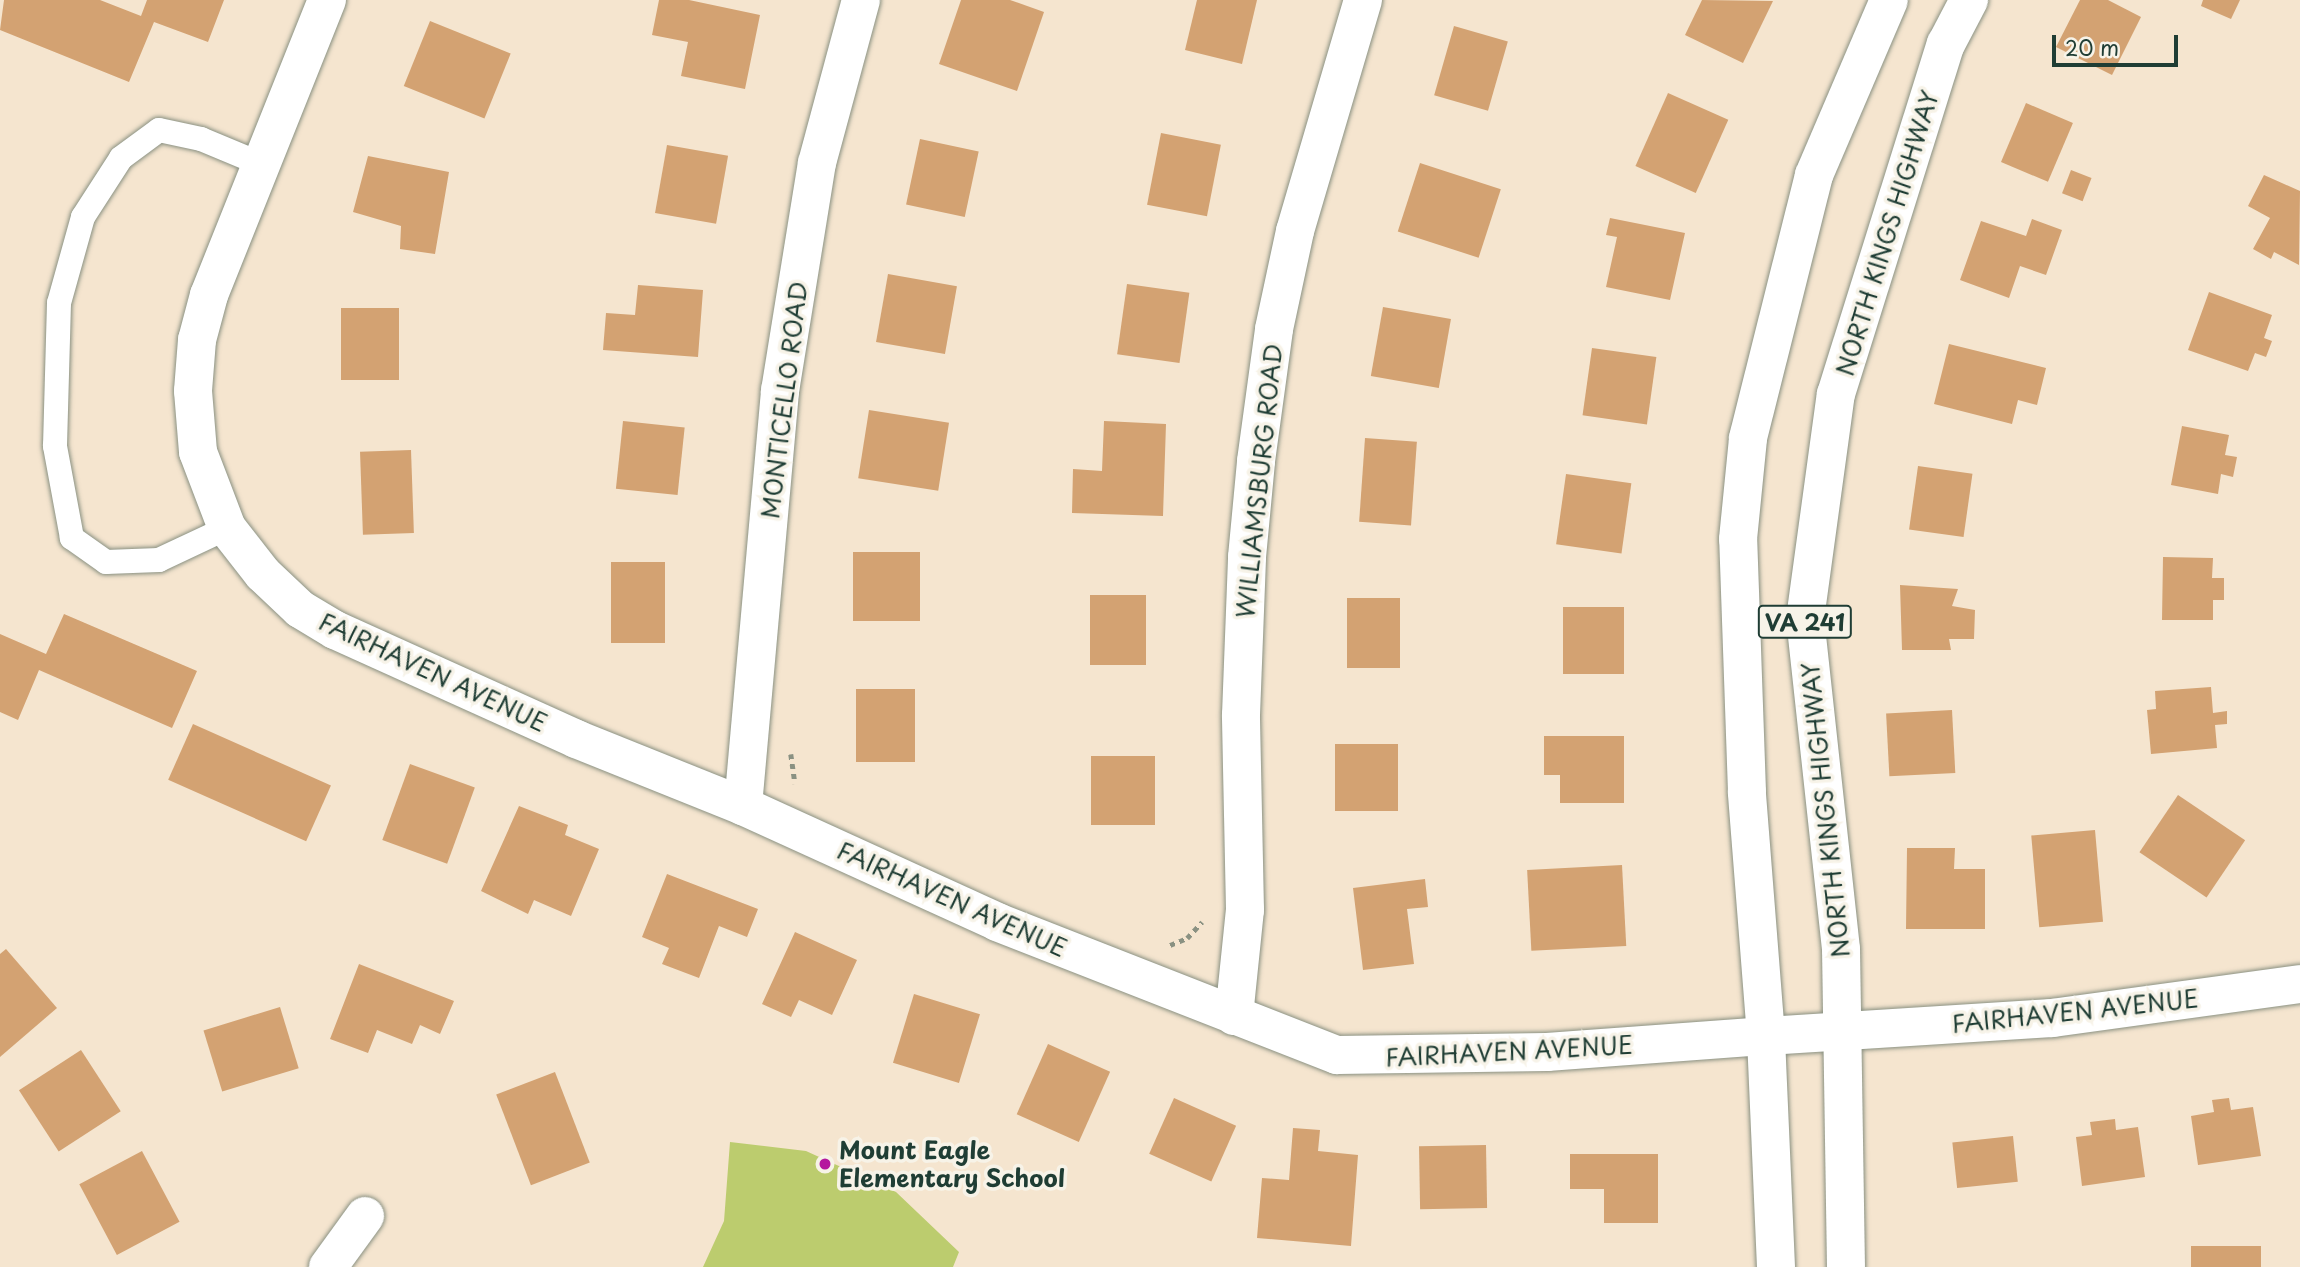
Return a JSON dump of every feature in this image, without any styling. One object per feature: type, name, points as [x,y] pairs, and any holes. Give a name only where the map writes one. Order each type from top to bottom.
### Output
[{"type":"street","name":"FAIRHAVEN AVENUE","points":[[327,0],[209,295],[197,340],[193,391],[198,452],[227,528],[263,574],[300,609],[335,630],[576,738],[743,806],[997,922],[1337,1055],[1364,1058],[1547,1052],[2052,1018],[2300,984]]},
{"type":"street","name":"MONTICELLO ROAD","points":[[743,806],[780,391],[817,163],[861,0]]},
{"type":"street","name":"WILLIAMSBURG ROAD","points":[[1234,1016],[1245,910],[1241,716],[1247,557],[1256,461],[1275,328],[1295,231],[1319,136],[1363,0]]},
{"type":"street","name":"VA 241","points":[[1776,1267],[1766,1036],[1746,792],[1738,539],[1748,438],[1814,175],[1889,0]]},
{"type":"street","name":"NORTH KINGS HIGHWAY","points":[[1846,1267],[1841,949],[1805,619],[1836,394],[1946,44],[1969,0]]},
{"type":"street","points":[[328,1267],[365,1216]]},
{"type":"lane","points":[[227,528],[159,560],[106,562],[72,538],[55,446],[59,303],[83,217],[121,158],[159,130],[201,139],[261,164]]},
{"type":"path","points":[[789,742],[795,784],[803,793]]},
{"type":"path","points":[[1163,947],[1187,938],[1207,917]]},
{"type":"green space","points":[[730,1142],[806,1151],[896,1192],[959,1252],[953,1267],[703,1267],[724,1221]]},
{"type":"building","points":[[4,0],[100,0],[141,16],[147,0],[224,0],[208,42],[154,22],[129,82],[0,30]]},
{"type":"building","points":[[659,0],[689,0],[760,15],[745,89],[681,76],[688,42],[652,35]]},
{"type":"building","points":[[961,0],[1010,0],[1044,12],[1017,91],[939,64]]},
{"type":"building","points":[[1197,0],[1257,0],[1242,64],[1185,50]]},
{"type":"building","points":[[1702,0],[1773,1],[1743,63],[1685,35]]},
{"type":"building","points":[[2080,0],[2108,0],[2141,17],[2112,75],[2056,47]]},
{"type":"building","points":[[2203,0],[2240,0],[2231,19],[2201,6]]},
{"type":"building","points":[[430,21],[511,54],[484,118],[404,86]]},
{"type":"building","points":[[1454,26],[1508,41],[1488,111],[1434,95]]},
{"type":"building","points":[[1668,93],[1728,120],[1696,193],[1635,166]]},
{"type":"building","points":[[2026,103],[2073,123],[2048,182],[2001,162]]},
{"type":"building","points":[[1161,133],[1221,145],[1207,216],[1147,205]]},
{"type":"building","points":[[920,139],[979,151],[965,217],[906,205]]},
{"type":"building","points":[[667,145],[728,156],[716,224],[655,213]]},
{"type":"building","points":[[368,156],[449,172],[435,254],[400,249],[401,226],[353,212]]},
{"type":"building","points":[[1420,163],[1501,189],[1479,258],[1398,231]]},
{"type":"building","points":[[2071,170],[2092,178],[2083,201],[2062,193]]},
{"type":"building","points":[[2264,175],[2300,191],[2299,265],[2274,252],[2271,259],[2253,249],[2270,218],[2248,206]]},
{"type":"building","points":[[1610,218],[1685,233],[1670,300],[1606,287],[1617,237],[1606,235]]},
{"type":"building","points":[[2032,219],[2062,230],[2046,275],[2020,266],[2009,298],[1960,280],[1981,221],[2026,236]]},
{"type":"building","points":[[888,274],[957,286],[945,354],[876,342]]},
{"type":"building","points":[[1127,284],[1189,293],[1180,363],[1117,354]]},
{"type":"building","points":[[638,285],[703,290],[698,357],[603,350],[606,313],[635,315]]},
{"type":"building","points":[[2209,292],[2272,315],[2264,338],[2272,341],[2266,357],[2255,353],[2248,371],[2188,350]]},
{"type":"building","points":[[1383,307],[1451,319],[1439,388],[1371,376]]},
{"type":"building","points":[[341,308],[399,308],[399,380],[341,380]]},
{"type":"building","points":[[1949,344],[2046,368],[2037,405],[2018,400],[2012,424],[1934,404]]},
{"type":"building","points":[[1592,348],[1656,357],[1647,424],[1583,415]]},
{"type":"building","points":[[869,410],[949,423],[938,491],[858,478]]},
{"type":"building","points":[[623,421],[685,427],[678,495],[616,489]]},
{"type":"building","points":[[1104,421],[1166,424],[1163,516],[1072,513],[1073,469],[1102,471]]},
{"type":"building","points":[[2182,426],[2229,435],[2225,455],[2237,457],[2233,477],[2221,474],[2218,494],[2171,485]]},
{"type":"building","points":[[1365,438],[1417,442],[1411,525],[1359,522]]},
{"type":"building","points":[[411,450],[414,533],[363,535],[360,452]]},
{"type":"building","points":[[1918,466],[1972,474],[1964,537],[1909,529]]},
{"type":"building","points":[[1566,474],[1631,483],[1621,553],[1556,544]]},
{"type":"building","points":[[853,552],[920,552],[920,621],[853,621]]},
{"type":"building","points":[[2163,557],[2213,558],[2212,578],[2224,578],[2224,600],[2213,600],[2213,620],[2162,620]]},
{"type":"building","points":[[611,562],[665,562],[665,643],[611,643]]},
{"type":"building","points":[[1900,585],[1958,589],[1952,606],[1975,610],[1974,639],[1949,639],[1951,650],[1902,650]]},
{"type":"building","points":[[1090,595],[1146,595],[1146,665],[1090,665]]},
{"type":"building","points":[[1347,598],[1400,598],[1400,668],[1347,668]]},
{"type":"building","points":[[1563,607],[1624,607],[1624,674],[1563,674]]},
{"type":"building","points":[[64,614],[197,671],[172,728],[39,670],[18,720],[0,712],[0,634],[46,654]]},
{"type":"building","points":[[2211,687],[2213,713],[2227,711],[2227,724],[2215,725],[2217,748],[2151,754],[2147,710],[2156,709],[2155,691]]},
{"type":"building","points":[[856,689],[915,689],[915,762],[856,762]]},
{"type":"building","points":[[1952,710],[1955,773],[1889,776],[1886,713]]},
{"type":"building","points":[[193,724],[331,785],[306,841],[168,780]]},
{"type":"building","points":[[1544,736],[1624,736],[1624,803],[1560,803],[1560,775],[1544,775]]},
{"type":"building","points":[[1335,744],[1398,744],[1398,811],[1335,811]]},
{"type":"building","points":[[1091,756],[1155,756],[1155,825],[1091,825]]},
{"type":"building","points":[[410,764],[475,788],[447,864],[382,840]]},
{"type":"building","points":[[2178,795],[2245,840],[2207,897],[2139,852]]},
{"type":"building","points":[[519,806],[568,825],[565,835],[599,849],[571,916],[534,900],[528,914],[481,891]]},
{"type":"building","points":[[2095,830],[2103,922],[2039,927],[2031,836]]},
{"type":"building","points":[[1907,848],[1955,848],[1954,869],[1985,869],[1985,929],[1906,929]]},
{"type":"building","points":[[1622,865],[1626,946],[1531,951],[1527,870]]},
{"type":"building","points":[[667,874],[758,909],[747,937],[719,926],[699,978],[662,964],[669,948],[642,937]]},
{"type":"building","points":[[1425,879],[1428,907],[1407,909],[1414,964],[1363,970],[1353,888]]},
{"type":"building","points":[[795,932],[857,960],[832,1015],[799,1000],[791,1017],[762,1004]]},
{"type":"building","points":[[6,949],[57,1008],[0,1057],[0,954]]},
{"type":"building","points":[[359,964],[454,1001],[440,1034],[420,1025],[412,1044],[377,1030],[368,1053],[330,1039]]},
{"type":"building","points":[[914,994],[980,1014],[959,1083],[893,1063]]},
{"type":"building","points":[[280,1007],[299,1068],[222,1092],[203,1030]]},
{"type":"building","points":[[1048,1044],[1110,1072],[1079,1142],[1017,1114]]},
{"type":"building","points":[[81,1050],[121,1111],[59,1152],[19,1090]]},
{"type":"building","points":[[555,1072],[590,1163],[531,1185],[496,1095]]},
{"type":"building","points":[[1174,1098],[1236,1126],[1211,1181],[1149,1154]]},
{"type":"building","points":[[2229,1098],[2231,1110],[2253,1107],[2261,1156],[2198,1165],[2191,1116],[2214,1112],[2212,1100]]},
{"type":"building","points":[[2115,1119],[2116,1130],[2138,1127],[2145,1177],[2082,1186],[2076,1137],[2092,1135],[2090,1122]]},
{"type":"building","points":[[1293,1128],[1320,1130],[1318,1151],[1358,1155],[1351,1246],[1257,1238],[1262,1178],[1289,1180]]},
{"type":"building","points":[[2013,1136],[2018,1182],[1957,1188],[1952,1142]]},
{"type":"building","points":[[1486,1145],[1487,1208],[1420,1209],[1419,1146]]},
{"type":"building","points":[[142,1151],[180,1222],[117,1255],[79,1184]]},
{"type":"building","points":[[1570,1154],[1658,1154],[1658,1223],[1604,1223],[1604,1189],[1570,1189]]},
{"type":"building","points":[[2191,1246],[2261,1246],[2261,1267],[2191,1267]]},
{"type":"place","name":"Mount Eagle Elementary School","points":[[825,1164]]}]
